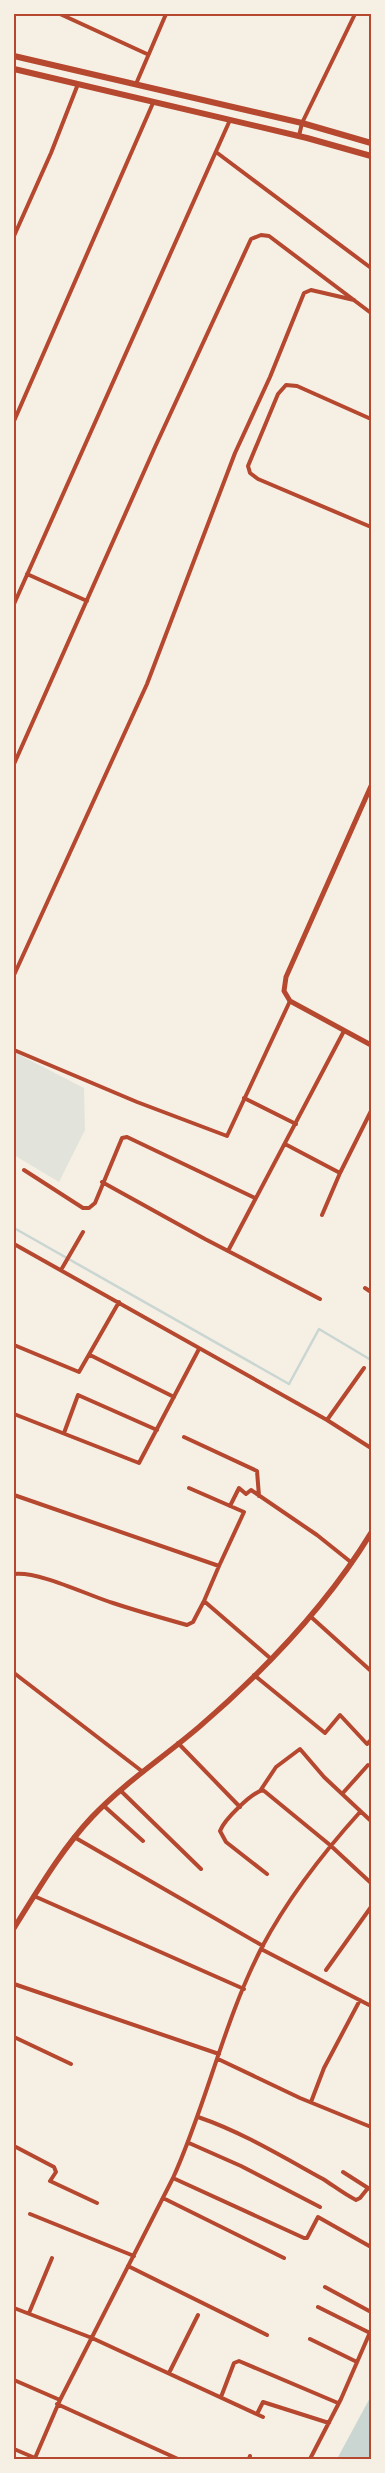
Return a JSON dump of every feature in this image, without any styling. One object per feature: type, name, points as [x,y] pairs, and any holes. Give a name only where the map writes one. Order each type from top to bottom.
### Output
[{"type":"highway","points":[[14,56],[302,123],[371,142]]},
{"type":"highway","points":[[14,69],[299,136],[371,156]]},
{"type":"highway","points":[[102,89],[105,77]]},
{"type":"main road","points":[[14,1928],[74,1837],[104,1806],[224,1705],[254,1676],[310,1616],[352,1564],[371,1534]]},
{"type":"street","points":[[60,14],[147,54]]},
{"type":"street","points":[[136,84],[147,54],[166,14]]},
{"type":"street","points":[[299,136],[302,123],[355,14]]},
{"type":"street","points":[[14,236],[51,153],[78,84]]},
{"type":"street","points":[[14,421],[153,103]]},
{"type":"street","points":[[14,604],[230,120]]},
{"type":"street","points":[[216,152],[371,268]]},
{"type":"street","points":[[14,764],[155,447],[253,238],[261,235],[269,236],[371,312]]},
{"type":"street","points":[[14,975],[147,684],[235,454],[270,377],[301,299],[305,292],[309,290],[354,300]]},
{"type":"street","points":[[371,419],[297,386],[286,385],[278,394],[248,466],[250,473],[258,479],[371,527]]},
{"type":"street","points":[[27,574],[87,601]]},
{"type":"street","points":[[371,786],[286,977],[284,991],[290,1001],[371,1045]]},
{"type":"street","points":[[14,1050],[137,1102],[226,1136],[290,1001]]},
{"type":"street","points":[[228,1251],[255,1198],[286,1144],[344,1030]]},
{"type":"street","points":[[244,1098],[296,1124]]},
{"type":"street","points":[[322,1215],[340,1173],[371,1111]]},
{"type":"street","points":[[24,1170],[85,1208],[94,1205],[122,1138],[126,1137],[255,1198]]},
{"type":"street","points":[[286,1144],[340,1173]]},
{"type":"street","points":[[102,1182],[320,1299]]},
{"type":"street","points":[[62,1269],[83,1232]]},
{"type":"street","points":[[14,1244],[62,1269],[198,1349],[327,1420],[371,1448]]},
{"type":"street","points":[[365,1288],[371,1292]]},
{"type":"street","points":[[14,1345],[77,1372],[81,1371],[119,1302]]},
{"type":"street","points":[[14,1414],[139,1463],[198,1349]]},
{"type":"street","points":[[90,1355],[174,1397]]},
{"type":"street","points":[[327,1420],[364,1368]]},
{"type":"street","points":[[64,1433],[78,1395],[157,1430]]},
{"type":"street","points":[[184,1437],[257,1471],[259,1496]]},
{"type":"street","points":[[14,1574],[22,1573],[39,1577],[114,1603],[187,1625],[193,1622],[204,1601],[244,1512],[189,1488]]},
{"type":"street","points":[[230,1506],[239,1488],[246,1494],[252,1490],[316,1535],[352,1564]]},
{"type":"street","points":[[14,1495],[219,1566]]},
{"type":"street","points":[[204,1601],[270,1658]]},
{"type":"street","points":[[310,1616],[371,1672]]},
{"type":"street","points":[[14,1673],[143,1772]]},
{"type":"street","points":[[254,1676],[325,1733],[340,1715],[366,1744],[371,1740]]},
{"type":"street","points":[[178,1743],[240,1807]]},
{"type":"street","points":[[267,1874],[226,1842],[221,1835],[221,1828],[240,1807],[260,1791],[276,1768],[300,1749],[371,1822]]},
{"type":"street","points":[[342,1794],[368,1765]]},
{"type":"street","points":[[121,1791],[201,1869]]},
{"type":"street","points":[[260,1791],[266,1792],[330,1845],[371,1883]]},
{"type":"street","points":[[104,1806],[143,1841]]},
{"type":"street","points":[[14,2449],[36,2459],[58,2402],[173,2178],[188,2144],[244,1989],[262,1948],[288,1905],[330,1845],[360,1812]]},
{"type":"street","points":[[74,1837],[262,1948],[371,2006]]},
{"type":"street","points":[[34,1896],[244,1989]]},
{"type":"street","points":[[326,1970],[371,1907]]},
{"type":"street","points":[[14,1984],[219,2056],[310,2102],[371,2127]]},
{"type":"street","points":[[310,2102],[324,2068],[360,2000]]},
{"type":"street","points":[[14,2037],[71,2064]]},
{"type":"street","points":[[198,2117],[228,2129],[269,2150],[356,2200],[370,2189],[343,2172]]},
{"type":"street","points":[[188,2144],[242,2166],[320,2207]]},
{"type":"street","points":[[14,2146],[54,2167],[56,2172],[50,2181],[98,2203]]},
{"type":"street","points":[[173,2178],[304,2238],[307,2238],[318,2217],[371,2247]]},
{"type":"street","points":[[163,2198],[284,2258]]},
{"type":"street","points":[[30,2214],[134,2256]]},
{"type":"street","points":[[29,2313],[52,2258]]},
{"type":"street","points":[[128,2266],[267,2335]]},
{"type":"street","points":[[325,2287],[371,2312]]},
{"type":"street","points":[[14,2308],[92,2338],[263,2417]]},
{"type":"street","points":[[310,2459],[329,2424],[371,2332],[318,2308]]},
{"type":"street","points":[[169,2373],[198,2315]]},
{"type":"street","points":[[310,2340],[357,2362]]},
{"type":"street","points":[[221,2397],[234,2362],[239,2361],[338,2404]]},
{"type":"street","points":[[14,2380],[178,2459]]},
{"type":"street","points":[[256,2414],[263,2402],[329,2424]]},
{"type":"shaded area","points":[[14,1052],[84,1088],[85,1130],[59,1182],[14,1155]]},
{"type":"shaded area","points":[[371,2396],[371,2459],[337,2459]]},
{"type":"waterway","points":[[14,1228],[289,1384],[319,1329],[371,1360]]}]
